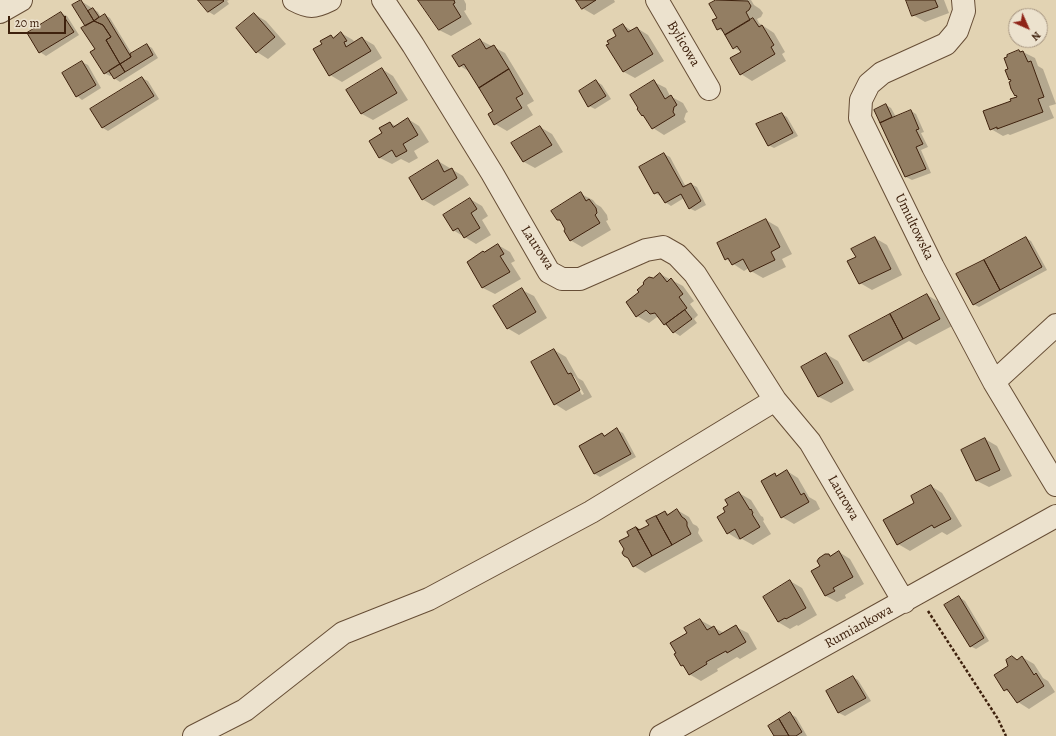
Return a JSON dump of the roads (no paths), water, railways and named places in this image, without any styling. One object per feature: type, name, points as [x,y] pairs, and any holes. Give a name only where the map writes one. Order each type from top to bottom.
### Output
[{"type":"street","points":[[0,12],[20,0]]},
{"type":"street","points":[[294,0],[307,7],[322,4],[330,0]]},
{"type":"street","name":"Laurowa","points":[[383,0],[413,44],[492,173],[549,272],[562,279],[580,279],[646,250],[662,247],[677,255],[695,274],[775,400],[810,442],[910,598]]},
{"type":"street","name":"Bylicowa","points":[[657,0],[709,89]]},
{"type":"street","name":"Umultowska","points":[[962,0],[964,11],[958,31],[946,44],[882,73],[869,84],[860,100],[860,118],[933,267],[994,382],[1056,485]]},
{"type":"street","points":[[994,382],[1056,325]]},
{"type":"street","points":[[194,736],[245,710],[343,633],[429,599],[591,512],[775,400]]},
{"type":"street","name":"Rumiankowa","points":[[661,736],[1056,516]]}]
